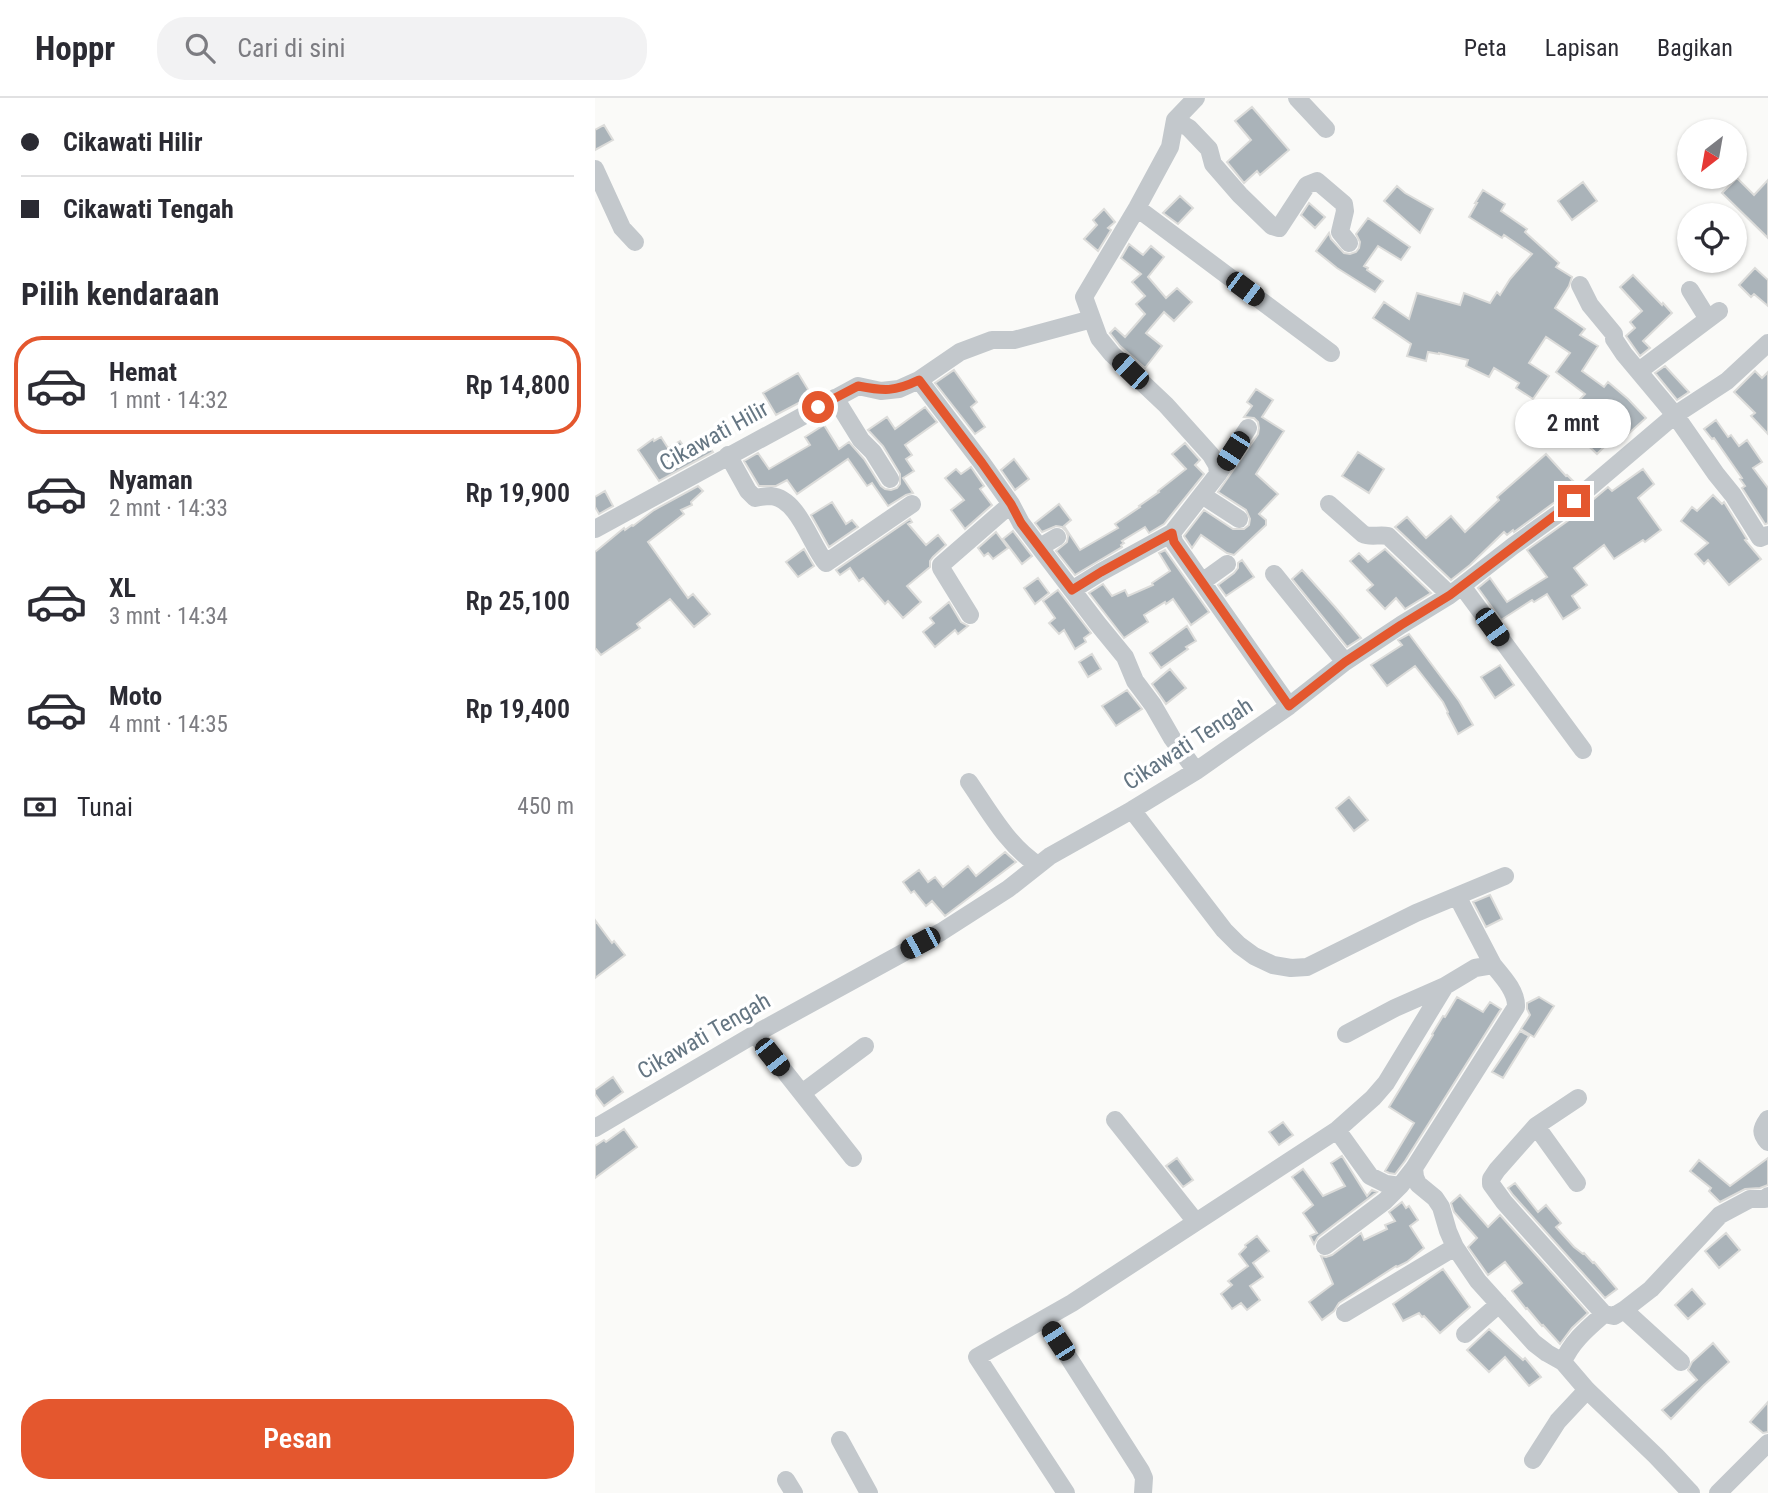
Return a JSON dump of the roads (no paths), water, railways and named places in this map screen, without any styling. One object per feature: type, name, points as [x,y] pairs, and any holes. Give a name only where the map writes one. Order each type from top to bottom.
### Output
[{"type":"street","points":[[1196,98],[1175,120],[1170,148],[1084,297],[1099,338],[1211,455],[1217,465],[1218,474]]},
{"type":"street","points":[[1297,98],[1326,129]]},
{"type":"street","points":[[1175,120],[1189,128],[1209,149],[1213,164],[1272,226],[1279,228],[1307,185],[1317,181],[1344,204],[1340,232],[1349,243]]},
{"type":"street","points":[[595,169],[622,228],[635,242]]},
{"type":"street","points":[[1137,208],[1331,353]]},
{"type":"street","points":[[1580,285],[1590,305],[1614,334],[1614,340],[1675,415],[1733,495],[1760,538],[1768,535]]},
{"type":"street","points":[[1639,371],[1713,315],[1689,290]]},
{"type":"street","name":"Cikawati Hilir","points":[[595,529],[858,386],[881,391],[899,389],[919,380],[960,352],[992,340],[1014,340],[1092,319]]},
{"type":"street","name":"Cikawati Tengah","points":[[595,1127],[755,1034],[941,932],[1008,889],[1050,856],[1196,771],[1289,706],[1345,662],[1456,590],[1562,511],[1675,415],[1727,381],[1768,343]]},
{"type":"street","points":[[919,380],[1011,504],[1021,523],[1125,657],[1135,681],[1196,771]]},
{"type":"street","points":[[835,398],[890,479]]},
{"type":"street","points":[[1072,590],[1172,533],[1218,474],[1248,428]]},
{"type":"street","points":[[728,455],[748,491],[755,498],[780,498],[793,507],[825,563],[912,504]]},
{"type":"street","points":[[1202,495],[1239,519]]},
{"type":"street","points":[[970,615],[940,568],[941,565],[1011,504]]},
{"type":"street","points":[[1329,504],[1367,536],[1388,536],[1456,590],[1583,750]]},
{"type":"street","points":[[1172,533],[1174,542],[1289,706]]},
{"type":"street","points":[[1040,547],[1057,537]]},
{"type":"street","points":[[1202,582],[1227,564]]},
{"type":"street","points":[[1274,575],[1345,662]]},
{"type":"street","points":[[969,782],[1009,838],[1025,857],[1038,865]]},
{"type":"street","points":[[1132,810],[1224,930],[1254,956],[1273,965],[1307,967],[1416,913],[1505,876]]},
{"type":"street","points":[[1325,1246],[1385,1201],[1400,1186],[1516,1007],[1513,992],[1493,965],[1457,896]]},
{"type":"street","points":[[1346,1034],[1445,986],[1475,968],[1493,965]]},
{"type":"street","points":[[1066,1493],[977,1357],[1072,1303],[1337,1130],[1386,1083],[1445,986]]},
{"type":"street","points":[[755,1034],[853,1158]]},
{"type":"street","points":[[801,1093],[865,1046]]},
{"type":"street","points":[[1578,1098],[1536,1126],[1497,1170],[1490,1184],[1604,1314],[1614,1316],[1651,1289],[1720,1215],[1744,1201],[1765,1199],[1768,1196]]},
{"type":"street","points":[[1768,1119],[1761,1130],[1768,1142]]},
{"type":"street","points":[[1115,1120],[1196,1222]]},
{"type":"street","points":[[1536,1126],[1577,1183]]},
{"type":"street","points":[[1337,1130],[1370,1175],[1380,1182],[1400,1186]]},
{"type":"street","points":[[1414,1168],[1418,1184],[1435,1198],[1441,1207],[1455,1247],[1478,1280],[1534,1343],[1563,1362],[1587,1390],[1691,1493]]},
{"type":"street","points":[[1345,1313],[1455,1247]]},
{"type":"street","points":[[1465,1334],[1499,1304]]},
{"type":"street","points":[[1624,1310],[1681,1362]]},
{"type":"street","points":[[1563,1362],[1567,1352],[1580,1336],[1604,1314]]},
{"type":"street","points":[[1044,1319],[1141,1471],[1144,1478],[1143,1493]]},
{"type":"street","points":[[1533,1460],[1558,1421],[1587,1390]]},
{"type":"street","points":[[840,1440],[869,1493]]},
{"type":"street","points":[[1718,1493],[1768,1444]]}]
